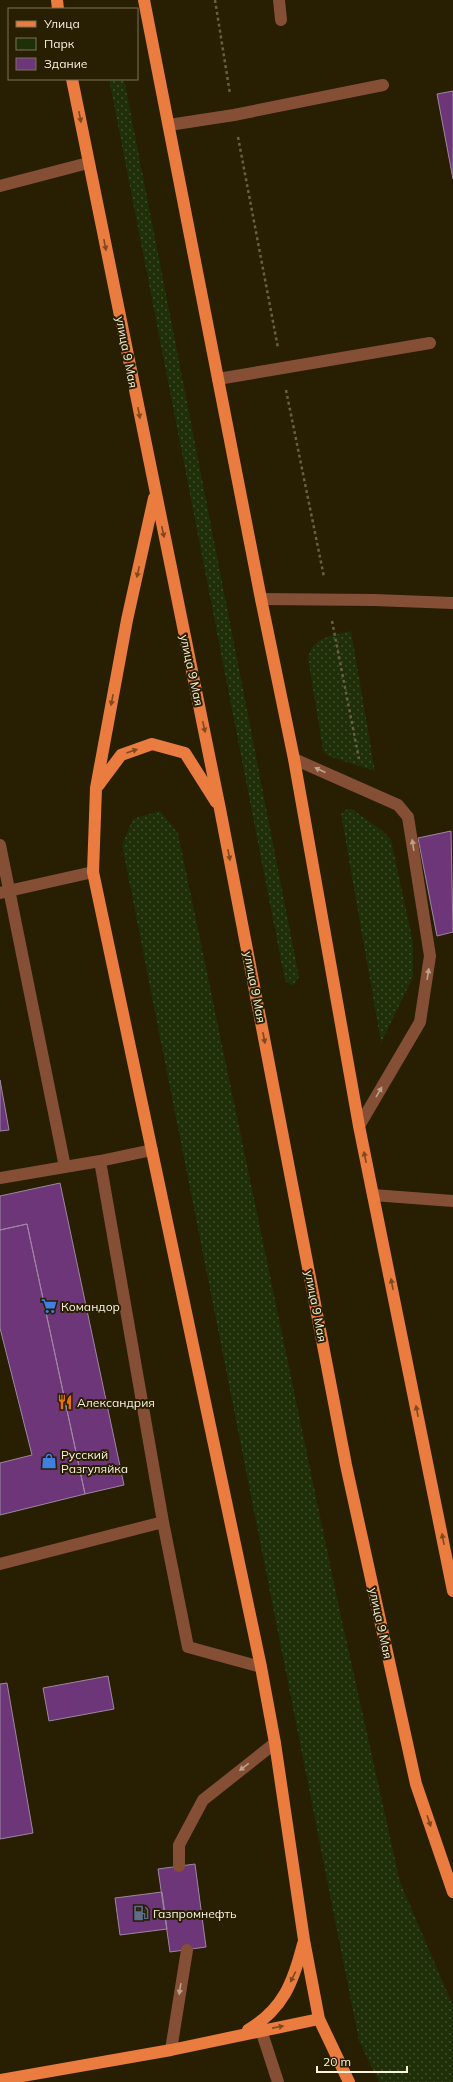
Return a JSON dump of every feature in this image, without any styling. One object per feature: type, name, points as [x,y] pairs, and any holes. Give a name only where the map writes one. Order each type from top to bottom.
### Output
[{"type":"main road","points":[[144,0],[261,599],[294,759],[359,1126],[453,1591]]},
{"type":"main road","name":"улица 9 Мая","points":[[72,80],[220,809],[346,1465],[416,1784],[453,1892]]},
{"type":"main road","points":[[155,493],[127,620],[96,788],[93,872],[261,1667],[275,1743],[304,1940],[319,2019],[349,2082]]},
{"type":"main road","points":[[96,788],[120,755],[152,744],[184,753],[220,809]]},
{"type":"main road","points":[[240,2035],[266,2020],[283,1997],[296,1971],[304,1940]]},
{"type":"main road","points":[[0,2080],[171,2050],[319,2019]]},
{"type":"street","points":[[279,0],[281,20]]},
{"type":"street","points":[[169,125],[383,85]]},
{"type":"street","points":[[0,186],[88,163]]},
{"type":"street","points":[[218,379],[430,343]]},
{"type":"street","points":[[261,599],[328,601],[374,600],[453,603]]},
{"type":"street","points":[[294,759],[398,805],[408,817],[430,956],[426,985],[420,1022],[359,1126]]},
{"type":"street","points":[[0,845],[5,892],[65,1167]]},
{"type":"street","points":[[5,892],[93,872]]},
{"type":"street","points":[[0,1178],[100,1161],[152,1150]]},
{"type":"street","points":[[100,1161],[163,1522],[188,1647],[261,1667]]},
{"type":"street","points":[[373,1195],[453,1201]]},
{"type":"street","points":[[0,1564],[163,1522]]},
{"type":"street","points":[[180,1866],[179,1846],[203,1800],[275,1743]]},
{"type":"street","points":[[171,2050],[186,1950]]},
{"type":"street","points":[[261,2030],[278,2082]]},
{"type":"path","points":[[215,0],[234,114],[282,369],[359,759]]},
{"type":"green space","points":[[109,80],[124,80],[299,977],[293,986],[285,981]]},
{"type":"green space","points":[[351,631],[375,771],[328,756],[323,750],[308,658],[314,645],[319,641],[330,636]]},
{"type":"green space","points":[[347,809],[352,809],[384,832],[391,840],[413,942],[413,977],[381,1043],[341,814]]},
{"type":"green space","points":[[160,811],[178,833],[337,1598],[400,1882],[453,2006],[453,2082],[379,2082],[359,2041],[122,845],[133,819]]},
{"type":"building","points":[[453,91],[453,179],[437,94]]},
{"type":"building","points":[[451,831],[453,932],[437,936],[418,838]]},
{"type":"building","points":[[0,1080],[9,1130],[0,1131]]},
{"type":"building","points":[[60,1183],[124,1485],[85,1494],[27,1224],[0,1230],[0,1196]]},
{"type":"building","points":[[27,1224],[85,1494],[0,1515],[0,1463],[32,1455],[0,1328],[0,1230]]},
{"type":"building","points":[[108,1676],[114,1709],[49,1721],[43,1688]]},
{"type":"building","points":[[7,1683],[33,1833],[0,1839],[0,1684]]},
{"type":"building","points":[[195,1864],[206,1947],[170,1952],[158,1869]]},
{"type":"building","name":"Газпромнефть","points":[[162,1892],[167,1929],[120,1935],[115,1898]]},
{"type":"place","name":"Командор","points":[[49,1306]]},
{"type":"place","name":"Александрия","points":[[65,1402]]},
{"type":"place","name":"Русский Разгуляйка","points":[[49,1461]]},
{"type":"place","name":"Газпромнефть","points":[[141,1913]]}]
